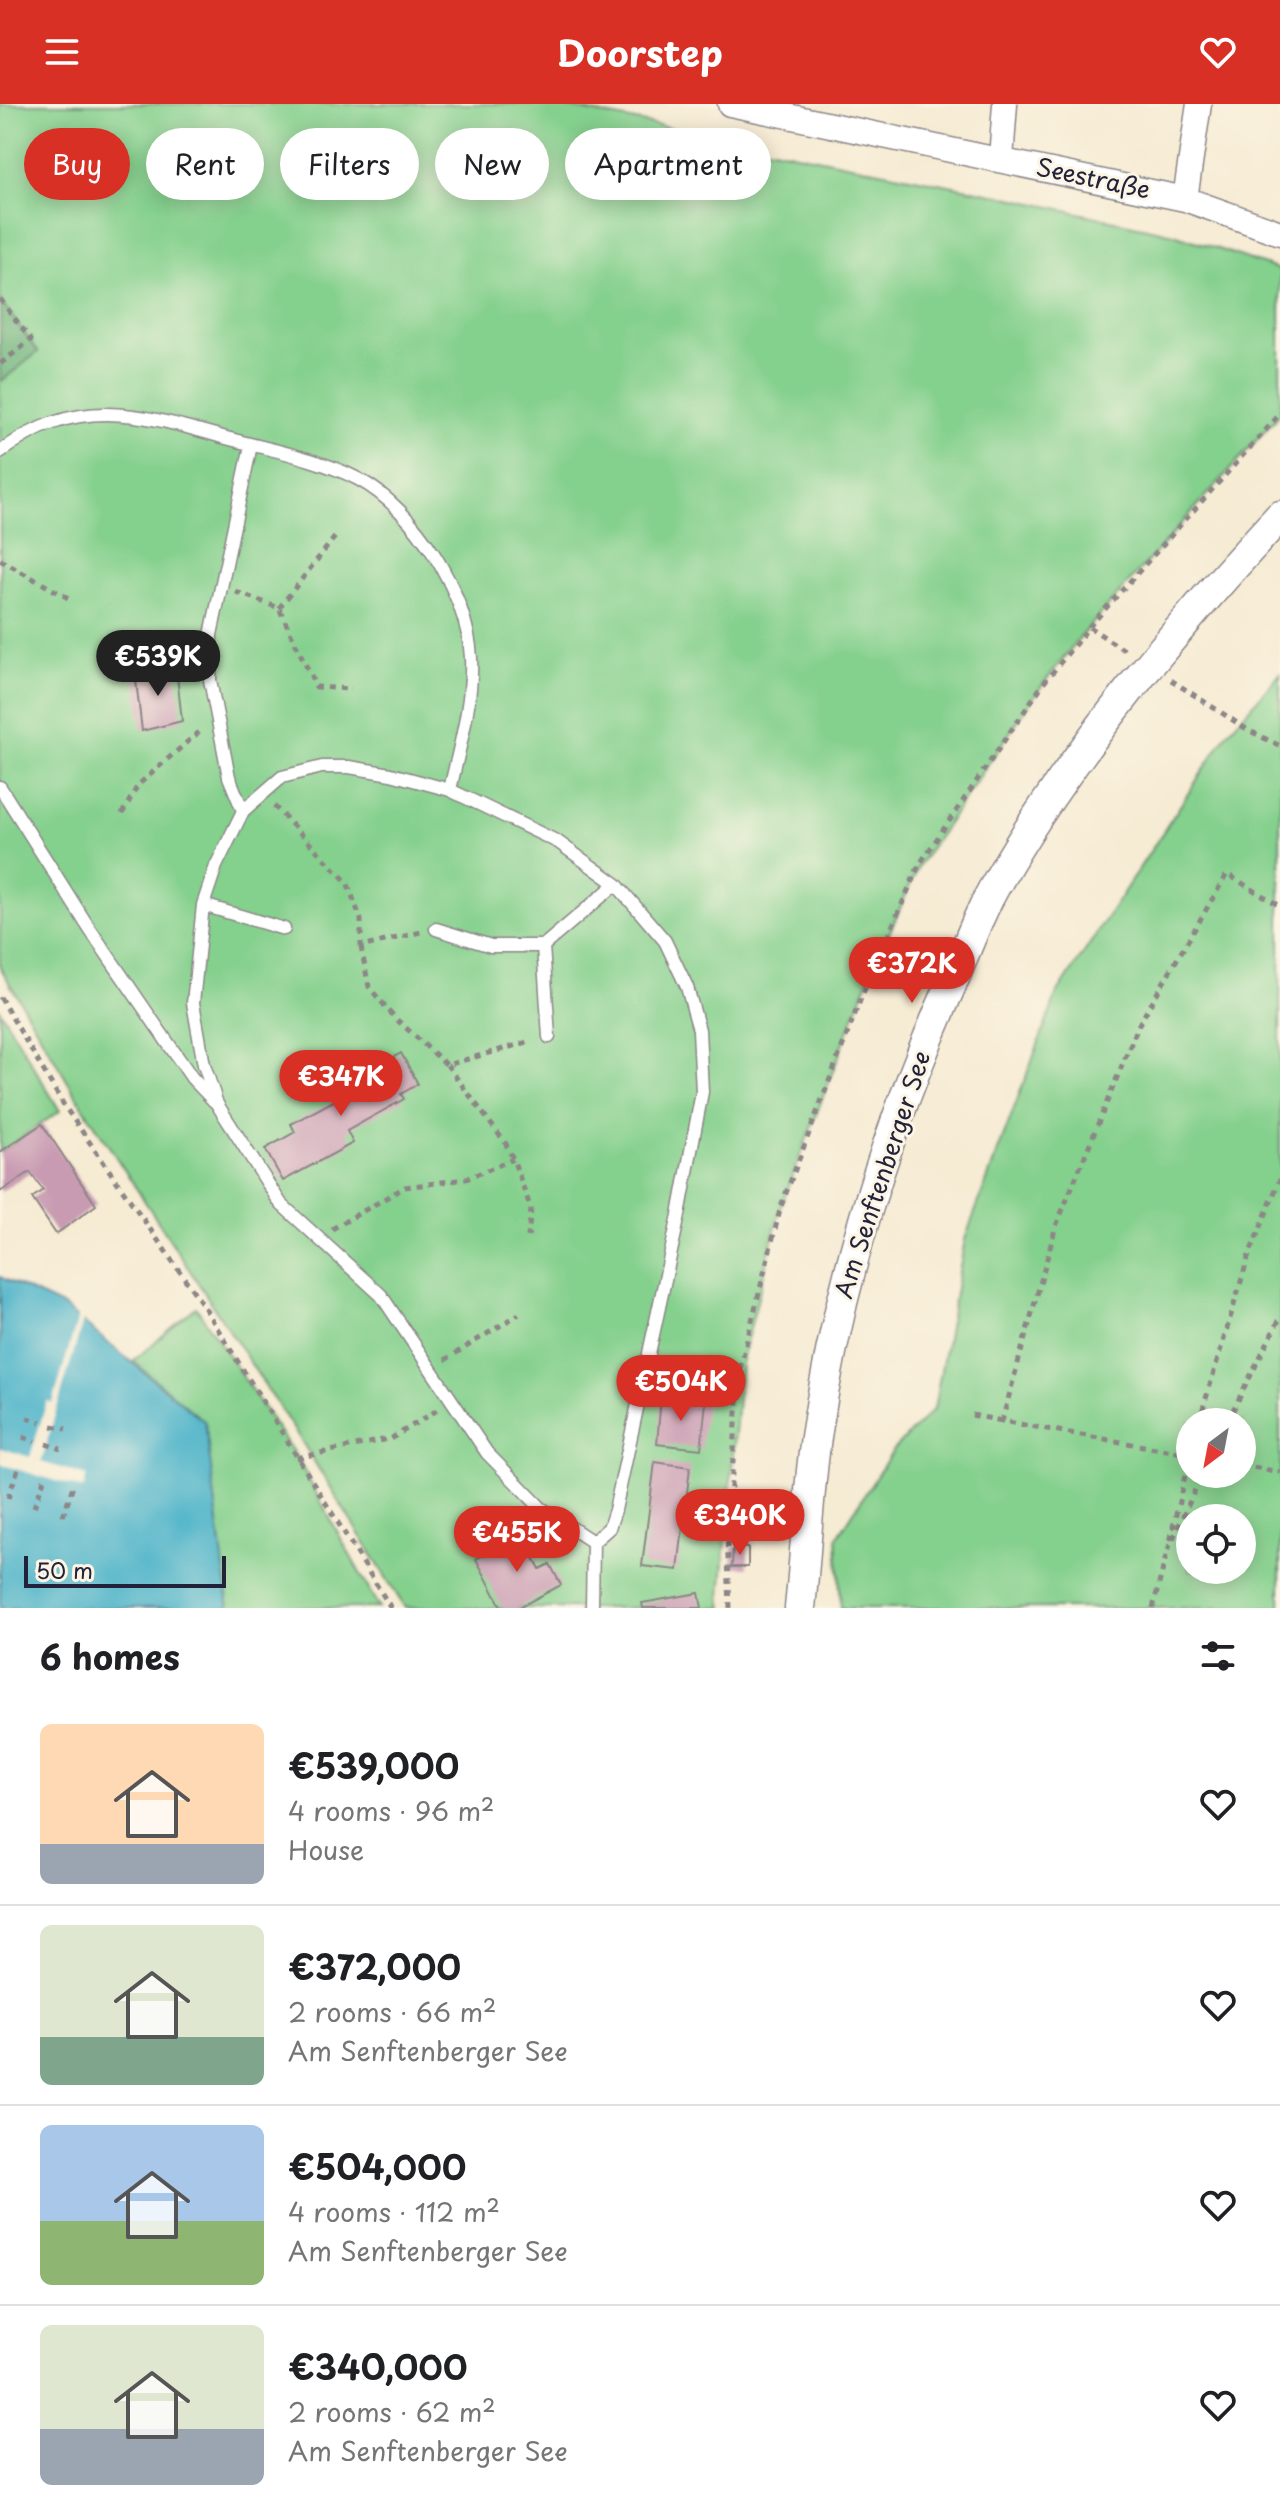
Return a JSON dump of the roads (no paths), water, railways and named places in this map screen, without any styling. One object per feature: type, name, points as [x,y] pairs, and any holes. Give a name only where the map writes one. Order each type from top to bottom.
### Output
[{"type":"street","name":"Seestraße","points":[[730,104],[1185,199],[1280,233]]},
{"type":"street","name":"Seestraße","points":[[1001,159],[1005,104]]},
{"type":"street","name":"Seestraße","points":[[1185,199],[1199,104]]},
{"type":"street","name":"Am Senftenberger See","points":[[800,1608],[816,1438],[843,1297],[877,1177],[921,1051],[997,881],[1081,754],[1149,666],[1280,516]]},
{"type":"lane","points":[[0,452],[36,428],[60,418],[96,412],[177,424],[299,457],[359,480],[404,513],[433,551],[459,605],[471,657],[466,717],[450,790]]},
{"type":"lane","points":[[243,811],[229,777],[216,716],[210,665],[211,635],[251,445]]},
{"type":"lane","points":[[217,1104],[204,1065],[193,1003],[203,905],[216,866],[243,811],[282,777],[322,767],[349,767],[391,774],[450,790],[558,842],[616,884],[665,941],[687,987],[699,1030],[702,1092],[615,1510],[609,1528],[593,1542],[592,1608]]},
{"type":"lane","points":[[0,787],[106,953],[192,1078],[217,1104],[281,1204],[381,1295],[487,1453],[541,1508],[593,1542]]},
{"type":"lane","points":[[436,929],[491,946],[543,946],[616,884]]},
{"type":"lane","points":[[203,905],[284,929]]},
{"type":"lane","points":[[543,946],[549,1037]]},
{"type":"water","points":[[0,1277],[64,1307],[205,1422],[229,1608],[0,1608]]}]
